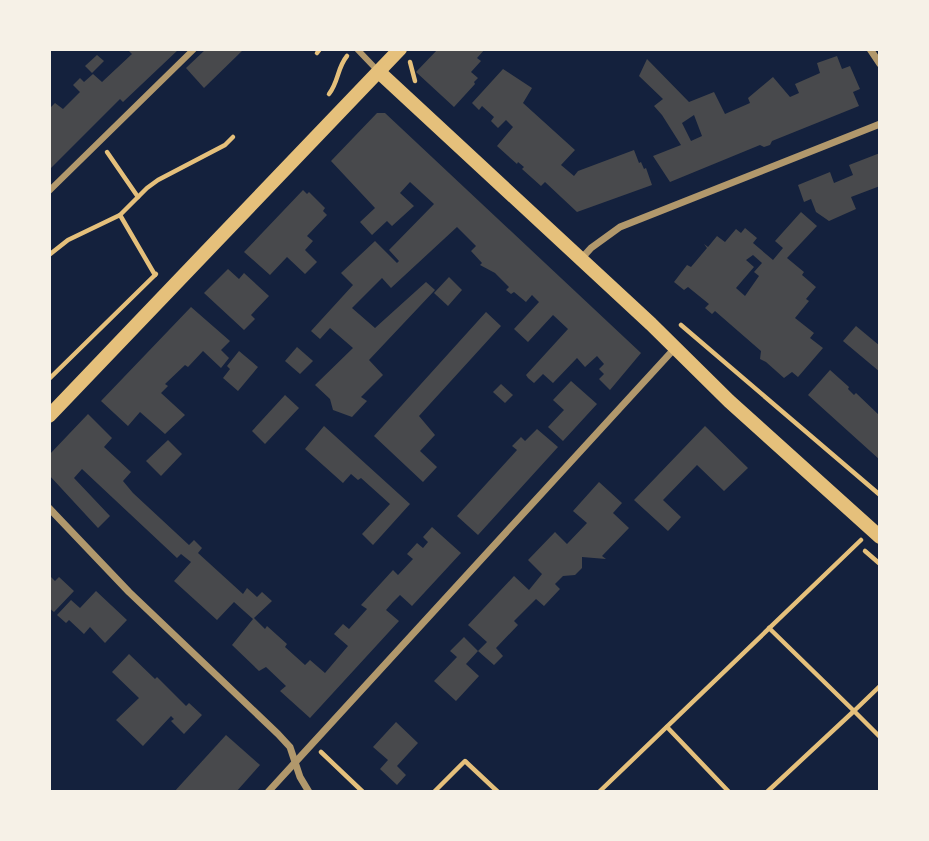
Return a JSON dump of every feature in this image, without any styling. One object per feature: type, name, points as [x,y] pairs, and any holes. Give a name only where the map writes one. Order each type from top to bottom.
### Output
[{"type":"main road","points":[[49,416],[400,49]]},
{"type":"main road","points":[[379,72],[739,410],[876,533]]},
{"type":"street","points":[[49,191],[194,49]]},
{"type":"street","points":[[355,49],[379,72]]},
{"type":"street","points":[[870,49],[880,64]]},
{"type":"street","points":[[580,260],[591,248],[620,227],[880,124]]},
{"type":"street","points":[[268,792],[675,348]]},
{"type":"street","points":[[49,508],[129,592],[290,747],[300,777],[309,792]]},
{"type":"path","points":[[323,100],[337,81],[337,70],[341,63],[355,49]]},
{"type":"path","points":[[49,255],[68,240],[120,215],[158,180],[225,145],[233,137]]},
{"type":"path","points":[[112,160],[138,197]]},
{"type":"path","points":[[120,215],[155,275]]},
{"type":"path","points":[[49,379],[165,265]]},
{"type":"path","points":[[599,792],[769,628],[876,533]]},
{"type":"path","points":[[769,628],[880,737]]},
{"type":"path","points":[[767,792],[880,686]]},
{"type":"path","points":[[667,727],[729,792]]},
{"type":"path","points":[[312,744],[363,792]]},
{"type":"path","points":[[434,792],[465,761],[498,792]]},
{"type":"building","points":[[127,49],[179,49],[123,102],[120,99],[49,170],[49,109],[55,103],[63,109],[80,92],[73,85],[80,78],[84,82],[93,74],[102,82],[132,54]]},
{"type":"building","points":[[206,49],[244,49],[204,88],[186,68]]},
{"type":"building","points":[[438,49],[485,49],[477,58],[481,61],[471,72],[478,78],[475,84],[454,107],[416,72]]},
{"type":"building","points":[[97,55],[104,61],[92,73],[85,66]]},
{"type":"building","points":[[837,56],[842,69],[850,66],[860,89],[853,92],[859,106],[772,141],[770,145],[760,145],[670,182],[653,156],[681,145],[654,106],[663,99],[639,76],[647,59],[689,102],[714,92],[725,114],[750,103],[748,98],[773,77],[790,97],[799,93],[795,84],[820,73],[817,63]],"holes":[[[694,115],[702,136],[691,141],[682,123]]]},
{"type":"building","points":[[503,69],[532,88],[523,103],[575,150],[561,165],[574,176],[578,171],[634,150],[639,163],[646,168],[652,185],[577,212],[545,182],[541,186],[522,169],[524,167],[497,146],[513,127],[506,120],[498,128],[491,121],[494,117],[482,106],[479,110],[472,103]]},
{"type":"building","points":[[377,113],[385,113],[641,353],[610,390],[599,379],[604,374],[599,369],[604,364],[597,356],[585,367],[577,358],[553,383],[543,374],[534,383],[528,378],[526,375],[568,329],[553,315],[528,342],[514,329],[539,302],[532,295],[526,302],[514,292],[511,294],[506,290],[509,287],[495,273],[480,265],[482,263],[471,251],[476,246],[457,227],[391,288],[382,278],[352,308],[375,328],[426,282],[435,290],[369,360],[383,375],[361,397],[367,401],[352,417],[333,410],[330,399],[315,385],[353,348],[330,328],[320,339],[311,331],[353,285],[341,273],[375,241],[397,263],[399,261],[389,250],[434,204],[410,182],[400,193],[414,206],[392,226],[387,221],[372,235],[360,222],[375,208],[331,161]]},
{"type":"building","points":[[880,153],[880,186],[851,197],[856,209],[829,221],[816,212],[811,199],[804,202],[798,185],[830,172],[834,183],[853,175],[849,165]]},
{"type":"building","points":[[303,190],[307,194],[309,192],[325,208],[323,211],[327,215],[307,236],[313,241],[305,250],[317,262],[305,274],[287,257],[270,275],[244,252]]},
{"type":"building","points":[[801,212],[817,226],[787,258],[804,272],[802,275],[816,287],[795,318],[814,333],[810,338],[823,348],[798,377],[792,372],[784,378],[760,359],[761,351],[715,311],[712,314],[705,308],[709,304],[688,287],[684,290],[674,282],[687,265],[691,267],[707,248],[704,244],[708,247],[717,236],[725,242],[736,229],[741,233],[745,228],[757,238],[753,243],[773,260],[783,248],[775,241]],"holes":[[[753,255],[762,263],[754,272],[759,276],[745,296],[736,288],[754,267],[746,260]]]},
{"type":"building","points":[[228,269],[239,279],[244,273],[269,296],[251,315],[255,319],[244,330],[204,293]]},
{"type":"building","points":[[449,277],[462,290],[448,306],[434,293]]},
{"type":"building","points":[[191,307],[230,341],[221,350],[229,358],[221,368],[203,351],[188,367],[185,365],[165,384],[168,386],[161,393],[185,415],[165,434],[140,412],[128,426],[101,401]]},
{"type":"building","points":[[486,312],[501,326],[419,416],[435,435],[420,451],[437,467],[423,482],[374,436]]},
{"type":"building","points":[[856,326],[880,346],[880,372],[843,341]]},
{"type":"building","points":[[297,347],[313,361],[300,374],[285,361]]},
{"type":"building","points":[[239,351],[258,367],[238,391],[223,378],[230,369],[227,366]]},
{"type":"building","points":[[830,370],[854,395],[856,393],[880,416],[880,460],[808,395]]},
{"type":"building","points":[[571,381],[597,404],[563,441],[548,427],[564,410],[553,400]]},
{"type":"building","points":[[501,384],[513,395],[505,403],[493,392]]},
{"type":"building","points":[[285,395],[299,408],[265,444],[252,431]]},
{"type":"building","points":[[88,414],[112,438],[104,447],[131,472],[123,481],[133,493],[189,545],[194,540],[202,548],[198,553],[243,594],[247,588],[257,597],[262,592],[272,601],[254,618],[287,644],[285,647],[305,665],[310,660],[325,673],[348,646],[334,634],[343,624],[349,629],[367,609],[361,605],[393,570],[398,575],[413,559],[407,554],[417,543],[423,548],[428,542],[423,537],[432,527],[461,553],[412,606],[400,595],[393,602],[386,610],[399,621],[310,718],[280,691],[286,686],[266,667],[259,671],[232,645],[253,619],[234,602],[217,620],[174,581],[191,562],[181,554],[177,558],[82,469],[74,478],[110,516],[98,528],[49,475],[49,455]]},
{"type":"building","points":[[324,426],[410,504],[373,545],[362,534],[390,504],[361,478],[358,480],[351,474],[343,483],[305,449]]},
{"type":"building","points":[[705,426],[748,468],[724,491],[697,465],[663,500],[681,517],[668,531],[634,500]]},
{"type":"building","points":[[537,429],[558,447],[478,535],[457,516],[517,450],[512,446],[521,437],[525,441]]},
{"type":"building","points":[[168,440],[182,454],[161,476],[146,461]]},
{"type":"building","points":[[599,482],[622,503],[613,513],[629,528],[602,556],[606,559],[582,557],[582,568],[575,575],[563,576],[555,584],[560,589],[544,606],[536,599],[514,621],[518,625],[496,648],[503,656],[494,665],[478,651],[487,642],[468,625],[514,576],[529,590],[542,574],[528,560],[555,532],[567,544],[587,523],[573,511]]},
{"type":"building","points":[[49,575],[55,581],[59,577],[74,591],[54,612],[49,608]]},
{"type":"building","points":[[96,591],[127,620],[105,643],[90,627],[84,634],[69,620],[66,623],[57,615],[71,600],[80,608]]},
{"type":"building","points":[[464,637],[478,651],[466,664],[479,676],[456,701],[434,681],[457,657],[450,651]]},
{"type":"building","points":[[129,654],[186,706],[189,703],[202,715],[184,734],[171,721],[174,719],[171,716],[143,746],[116,720],[139,698],[112,672]]},
{"type":"building","points":[[396,722],[418,743],[397,766],[406,775],[397,785],[380,769],[388,760],[373,747]]},
{"type":"building","points":[[226,735],[260,765],[236,792],[174,792]]}]
